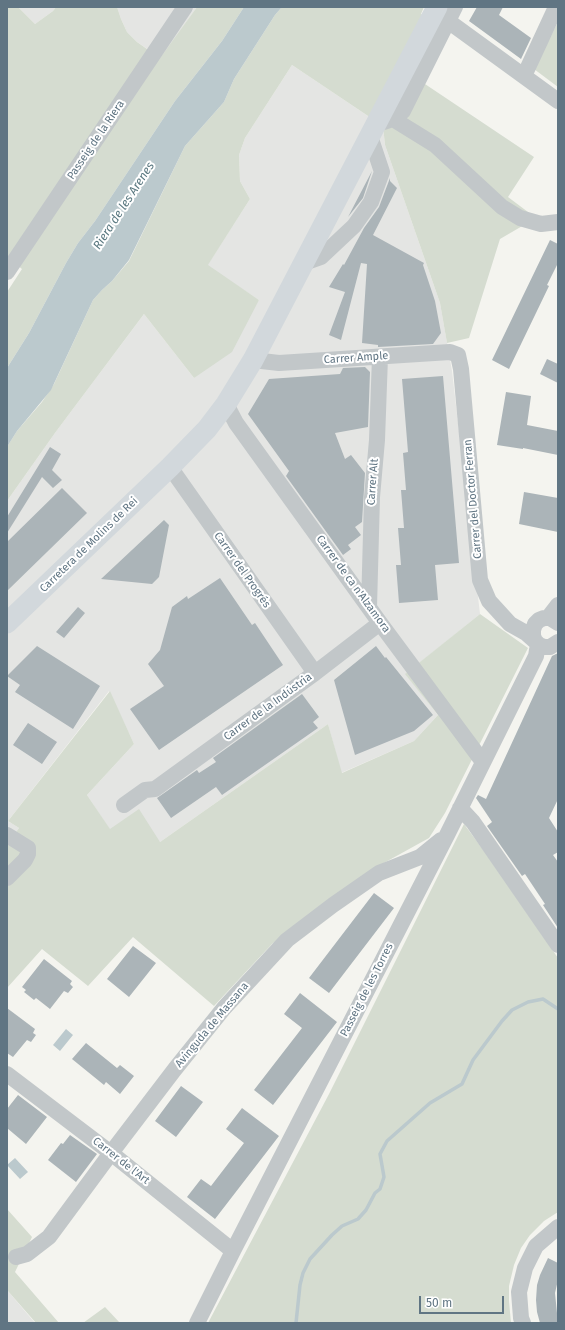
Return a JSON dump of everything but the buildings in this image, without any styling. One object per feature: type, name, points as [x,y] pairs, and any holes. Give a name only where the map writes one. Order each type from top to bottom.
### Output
[{"type":"main road","points":[[380,127],[447,12]]},
{"type":"main road","name":"Carretera de Molins de Rei","points":[[7,623],[170,467],[207,429],[226,404],[253,360],[304,263],[380,127]]},
{"type":"street","name":"Passeig de la Riera","points":[[7,272],[185,7]]},
{"type":"street","points":[[524,76],[556,7]]},
{"type":"street","points":[[447,12],[524,76],[558,101]]},
{"type":"street","points":[[304,263],[321,257],[354,226],[371,202],[382,172],[380,127],[435,145],[502,207],[520,218],[541,224],[558,222]]},
{"type":"street","name":"Carrer Ample","points":[[253,360],[279,363],[450,352],[458,355]]},
{"type":"street","name":"Carrer del Doctor Ferran","points":[[458,355],[461,369],[480,580],[489,601],[510,624],[543,646]]},
{"type":"street","name":"Carrer Alt","points":[[369,607],[372,497],[380,357]]},
{"type":"street","name":"Carrer de ca n'Alzamora","points":[[226,404],[236,423],[380,623],[483,762]]},
{"type":"street","name":"Carrer del Progrés","points":[[170,467],[315,674]]},
{"type":"street","points":[[543,646],[533,636],[533,630],[547,622],[558,605]]},
{"type":"street","points":[[518,628],[547,622]]},
{"type":"street","name":"Carrer de la Indústria","points":[[124,805],[145,790],[155,789],[315,674],[380,623]]},
{"type":"street","name":"Passeig de les Torres","points":[[197,1323],[543,646]]},
{"type":"street","points":[[460,808],[473,822],[558,946]]},
{"type":"street","points":[[7,835],[28,848],[28,854],[25,860],[7,878]]},
{"type":"street","name":"Avinguda de Massana","points":[[16,1257],[28,1254],[49,1237],[175,1069],[224,1008],[287,940],[333,905],[379,873],[420,858],[447,835]]},
{"type":"street","name":"Carrer de l'Art","points":[[7,1074],[111,1153],[233,1251]]},
{"type":"street","points":[[523,1323],[521,1318],[519,1292],[525,1268],[536,1246],[558,1227]]},
{"type":"shaded area","points":[[7,7],[18,7],[35,24],[53,11],[56,7],[117,7],[127,32],[137,42],[160,58],[197,7],[244,7],[222,41],[175,101],[95,221],[78,243],[29,333],[7,368],[7,292],[22,269],[7,257]]},
{"type":"shaded area","points":[[18,7],[56,7],[53,11],[35,24]]},
{"type":"shaded area","points":[[117,7],[197,7],[161,58],[137,42],[127,32]]},
{"type":"shaded area","points":[[282,7],[424,7],[421,14],[439,26],[413,76],[534,157],[508,197],[536,218],[500,239],[469,338],[447,343],[440,303],[385,145],[383,126],[292,65],[245,138],[239,155],[240,181],[250,199],[208,265],[259,300],[232,352],[194,378],[144,314],[55,433],[7,501],[7,447],[17,431],[42,402],[54,384],[93,300],[129,261],[185,146],[224,102],[234,79],[275,15]]},
{"type":"shaded area","points":[[558,22],[558,87],[534,69]]},
{"type":"shaded area","points":[[292,65],[383,126],[385,145],[440,303],[452,371],[480,614],[406,674],[438,715],[414,741],[341,773],[328,724],[160,842],[110,830],[87,795],[134,744],[109,691],[8,821],[19,828],[7,844],[7,501],[55,433],[144,314],[194,378],[259,300],[207,266],[250,199],[240,181],[239,155],[245,138]]},
{"type":"shaded area","points":[[480,614],[528,648],[445,813],[429,838],[373,869],[272,944],[214,1006],[133,937],[88,986],[42,949],[7,988],[7,844],[19,828],[8,821],[110,691],[134,744],[87,795],[110,829],[139,809],[160,842],[328,724],[342,773],[414,741],[438,715],[405,674]]},
{"type":"shaded area","points":[[464,824],[558,958],[558,1212],[544,1221],[530,1235],[521,1248],[514,1265],[509,1286],[511,1323],[208,1323],[329,1094]]},
{"type":"shaded area","points":[[7,1209],[32,1237],[15,1272],[59,1323],[36,1323],[7,1290]]},
{"type":"shaded area","points":[[7,1290],[35,1323],[7,1323]]},
{"type":"shaded area","points":[[105,1307],[120,1323],[83,1323]]},
{"type":"water","name":"Riera de les Arenes","points":[[244,7],[282,7],[275,15],[234,79],[224,102],[185,146],[129,260],[112,281],[93,300],[51,390],[17,431],[7,447],[7,368],[29,333],[78,243],[95,221],[175,101],[222,41]]},
{"type":"water","points":[[66,1029],[73,1035],[60,1051],[53,1045]]},
{"type":"water","points":[[15,1158],[28,1172],[20,1179],[7,1165]]},
{"type":"waterway","points":[[296,1323],[300,1285],[303,1273],[310,1259],[342,1226],[358,1219],[366,1210],[375,1193],[380,1189],[384,1177],[380,1154],[387,1141],[430,1103],[462,1084],[473,1060],[512,1010],[528,1002],[543,999],[558,1009]]}]
